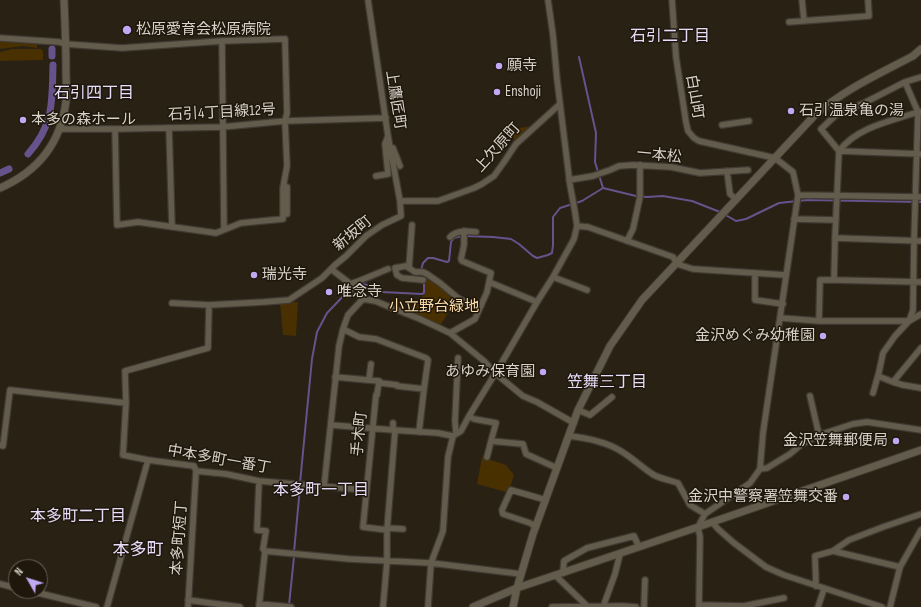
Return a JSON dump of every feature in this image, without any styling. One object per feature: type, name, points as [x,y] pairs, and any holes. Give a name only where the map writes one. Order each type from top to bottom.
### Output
[{"type":"street","points":[[0,188],[20,178],[35,166],[51,147],[60,129],[66,99],[64,0]]},
{"type":"street","name":"上鷹匠町","points":[[368,0],[373,43],[400,202]]},
{"type":"street","points":[[331,425],[394,431],[438,432],[455,435],[461,431],[574,239],[577,226],[569,179],[548,0]]},
{"type":"street","name":"白山町","points":[[672,0],[676,57],[688,131],[699,141],[775,158]]},
{"type":"street","points":[[802,0],[804,21]]},
{"type":"street","points":[[789,22],[869,16],[868,0]]},
{"type":"street","points":[[0,38],[122,48],[222,41],[285,39],[285,121],[287,166],[283,188],[285,217],[241,223],[216,233],[138,222],[117,225],[115,129]]},
{"type":"street","points":[[222,41],[224,229]]},
{"type":"street","points":[[513,607],[521,574],[536,527],[578,410],[610,346],[642,300],[814,116],[852,88],[913,56],[921,49]]},
{"type":"street","points":[[919,154],[840,151],[821,129],[836,115],[862,104],[905,82],[921,77]]},
{"type":"street","points":[[905,82],[919,112],[918,197],[914,240],[913,310],[910,321]]},
{"type":"street","name":"上欠原町","points":[[400,202],[438,201],[482,184],[494,176],[516,144],[560,104]]},
{"type":"street","points":[[834,280],[840,151],[844,144],[865,129],[919,112]]},
{"type":"street","name":"石引4丁目線12号","points":[[60,129],[222,127],[285,121],[386,118]]},
{"type":"street","points":[[722,125],[750,121]]},
{"type":"street","points":[[170,128],[172,227]]},
{"type":"street","points":[[388,136],[400,166]]},
{"type":"street","points":[[376,176],[388,174],[385,144],[388,136]]},
{"type":"street","points":[[775,158],[793,172],[798,195],[763,433],[760,469],[750,483],[705,514],[698,527],[700,537],[699,606],[744,606],[784,598]]},
{"type":"street","name":"一本松","points":[[569,179],[593,176],[619,166],[633,165],[671,167],[700,173],[748,170]]},
{"type":"street","points":[[627,241],[633,229],[640,197],[640,166]]},
{"type":"street","points":[[727,171],[730,194],[736,199]]},
{"type":"street","points":[[798,195],[918,197]]},
{"type":"street","name":"新坂町","points":[[331,269],[366,236],[382,225],[401,216],[400,202]]},
{"type":"street","points":[[794,219],[836,220]]},
{"type":"street","points":[[409,268],[412,225]]},
{"type":"street","points":[[577,226],[588,227],[672,257],[677,264],[693,269],[786,275]]},
{"type":"street","points":[[450,237],[452,234],[464,231],[476,232]]},
{"type":"street","points":[[450,333],[475,319],[487,292],[491,273],[462,261],[461,259],[464,250],[464,231]]},
{"type":"street","points":[[835,238],[921,241]]},
{"type":"street","points":[[423,280],[402,278],[397,275],[395,268],[406,266],[415,272],[423,272],[440,283],[458,298],[465,302],[481,306]]},
{"type":"street","points":[[172,303],[209,305],[289,300],[322,278],[331,269],[350,284],[362,299],[375,301],[450,333],[523,396],[537,402],[574,423]]},
{"type":"street","points":[[350,284],[388,269]]},
{"type":"street","points":[[755,273],[755,300],[783,304]]},
{"type":"street","points":[[553,277],[587,290]]},
{"type":"street","points":[[819,321],[820,280],[921,282]]},
{"type":"street","points":[[489,282],[537,302]]},
{"type":"street","points":[[324,486],[339,346],[348,315],[362,299]]},
{"type":"street","points":[[107,607],[148,460],[123,455],[126,403],[125,371],[208,348],[209,305]]},
{"type":"street","points":[[874,393],[883,352],[895,336],[910,321],[921,314]]},
{"type":"street","points":[[781,318],[819,321],[910,321]]},
{"type":"street","points":[[343,328],[359,337],[376,339],[428,360],[420,432]]},
{"type":"street","points":[[893,382],[921,348]]},
{"type":"street","points":[[428,607],[431,563],[443,531],[448,457],[455,435],[458,358]]},
{"type":"street","points":[[369,380],[371,364]]},
{"type":"street","points":[[878,376],[903,385],[921,388]]},
{"type":"street","points":[[335,377],[379,381],[397,386],[424,389]]},
{"type":"street","name":"手木町","points":[[379,381],[372,429],[363,528],[387,529]]},
{"type":"street","points":[[0,445],[3,446],[10,390],[126,403]]},
{"type":"street","points":[[810,396],[819,435]]},
{"type":"street","points":[[578,410],[590,415],[612,398]]},
{"type":"street","points":[[469,416],[474,419],[496,423],[487,457]]},
{"type":"street","points":[[383,607],[387,561],[387,529],[394,431],[393,422]]},
{"type":"street","points":[[760,469],[767,468],[790,454],[802,444],[819,435],[853,424],[867,422],[921,430]]},
{"type":"street","points":[[569,436],[590,439],[618,449],[656,476],[678,482],[690,505],[705,514]]},
{"type":"street","points":[[492,441],[523,444],[526,454],[557,468]]},
{"type":"street","points":[[473,607],[517,588],[639,548],[921,450]]},
{"type":"street","name":"中本多町一番丁","points":[[148,460],[194,466],[196,471],[226,474],[259,481],[366,490]]},
{"type":"street","name":"本多町短丁","points":[[188,607],[196,471]]},
{"type":"street","points":[[259,481],[257,530],[266,531],[263,550],[265,551],[259,606],[290,607]]},
{"type":"street","points":[[536,527],[530,523],[502,514],[502,510],[511,490],[546,500]]},
{"type":"street","points":[[816,586],[816,556],[833,551],[849,540],[921,514]]},
{"type":"street","points":[[712,522],[734,543],[766,567],[824,589],[882,607]]},
{"type":"street","points":[[387,529],[403,529]]},
{"type":"street","points":[[890,607],[900,567],[921,530]]},
{"type":"street","points":[[559,574],[564,561],[587,548],[634,536],[639,548]]},
{"type":"street","points":[[265,551],[349,559],[431,563],[521,574]]},
{"type":"street","points":[[833,551],[900,567]]},
{"type":"street","points":[[603,607],[615,574],[620,554]]},
{"type":"street","points":[[559,574],[588,607]]},
{"type":"street","points":[[644,607],[645,580]]},
{"type":"street","points":[[818,607],[824,589]]},
{"type":"street","points":[[48,595],[96,607]]},
{"type":"street","points":[[188,600],[240,607]]},
{"type":"street","points":[[552,607],[636,607]]},
{"type":"green space","points":[[0,40],[37,43],[37,48],[23,46],[0,49]]},
{"type":"green space","points":[[12,49],[41,49],[43,51],[43,60],[0,61],[0,52]]},
{"type":"green space","points":[[532,126],[517,141],[514,140],[513,129]]},
{"type":"green space","name":"小立野台緑地","points":[[426,275],[440,285],[456,300],[440,326],[407,312],[425,294],[424,276]]},
{"type":"green space","points":[[298,302],[296,336],[283,335],[280,303]]},
{"type":"green space","points":[[482,457],[506,465],[514,475],[510,488],[506,492],[477,484]]},
{"type":"waterway","points":[[52,49],[52,56]]},
{"type":"waterway","points":[[579,57],[596,133],[595,162],[603,188]]},
{"type":"waterway","points":[[28,154],[43,133],[47,123],[52,102],[53,65]]},
{"type":"waterway","points":[[0,173],[9,169]]},
{"type":"waterway","points":[[466,236],[511,239],[537,258],[548,255],[552,253],[553,217],[560,208],[582,201],[603,188],[636,196],[663,196],[692,201],[720,212]]},
{"type":"waterway","points":[[724,214],[736,221],[746,219],[779,203],[807,200],[921,202]]},
{"type":"waterway","points":[[421,270],[423,263],[428,258],[447,262],[449,261],[451,242],[454,238],[462,236]]},
{"type":"waterway","points":[[355,285],[368,285],[382,292],[422,294],[424,293],[424,281],[421,273]]},
{"type":"waterway","points":[[300,483],[312,359],[317,332],[327,313],[350,289]]},
{"type":"waterway","points":[[294,552],[300,487]]},
{"type":"waterway","points":[[289,605],[294,557]]},
{"type":"place","name":"松原愛育会松原病院","points":[[127,30]]},
{"type":"place","name":"願寺","points":[[499,66]]},
{"type":"place","name":"Enshoji","points":[[497,92]]},
{"type":"place","name":"石引温泉亀の湯","points":[[791,111]]},
{"type":"place","name":"本多の森ホール","points":[[23,120]]},
{"type":"place","name":"瑞光寺","points":[[254,275]]},
{"type":"place","name":"唯念寺","points":[[329,292]]},
{"type":"place","name":"金沢めぐみ幼稚園","points":[[823,336]]},
{"type":"place","name":"あゆみ保育園","points":[[543,372]]},
{"type":"place","name":"金沢笠舞郵便局","points":[[896,441]]},
{"type":"place","name":"金沢中警察署笠舞交番","points":[[846,497]]},
{"type":"district","name":"石引二丁目","points":[[670,37]]},
{"type":"district","name":"石引四丁目","points":[[94,94]]},
{"type":"district","name":"笠舞三丁目","points":[[607,383]]},
{"type":"district","name":"本多町一丁目","points":[[321,491]]},
{"type":"district","name":"本多町二丁目","points":[[78,517]]},
{"type":"district","name":"本多町","points":[[138,551]]}]
